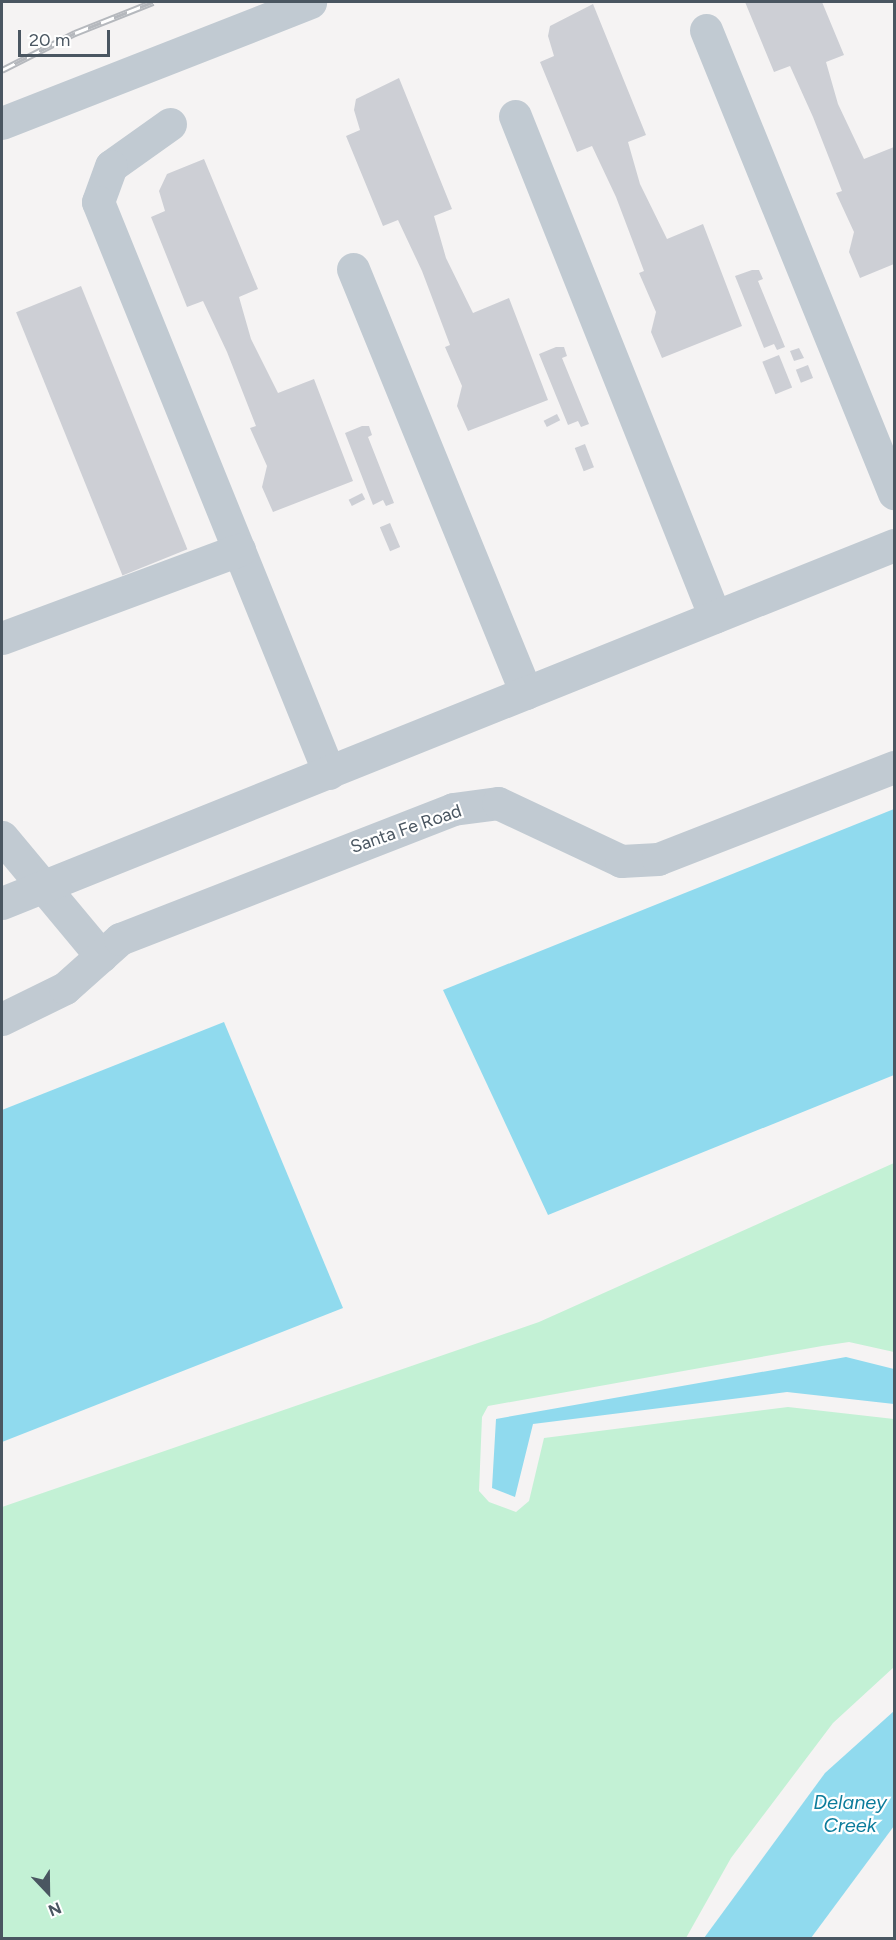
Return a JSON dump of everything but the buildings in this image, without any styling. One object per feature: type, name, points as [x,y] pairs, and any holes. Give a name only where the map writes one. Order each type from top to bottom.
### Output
[{"type":"street","points":[[2,123],[310,2]]},
{"type":"street","points":[[706,30],[894,493]]},
{"type":"street","points":[[515,116],[716,617]]},
{"type":"street","points":[[170,124],[111,166],[98,202],[329,773]]},
{"type":"street","points":[[353,269],[526,693]]},
{"type":"street","points":[[2,903],[894,545]]},
{"type":"street","points":[[2,638],[239,550]]},
{"type":"street","name":"Santa Fe Road","points":[[2,1019],[66,988],[120,939],[206,903],[453,809],[498,803],[621,861],[658,858],[894,766]]},
{"type":"street","points":[[2,837],[100,956]]},
{"type":"green space","points":[[894,1163],[894,1352],[849,1342],[822,1346],[488,1406],[482,1417],[479,1491],[489,1502],[516,1512],[529,1501],[544,1438],[788,1407],[894,1419],[894,1667],[833,1723],[731,1858],[686,1938],[2,1938],[2,1507],[539,1322]]},
{"type":"water","points":[[894,809],[894,1075],[548,1215],[443,990]]},
{"type":"water","points":[[224,1022],[343,1308],[2,1442],[2,1110]]},
{"type":"water","points":[[846,1357],[894,1369],[894,1404],[787,1392],[533,1424],[515,1497],[492,1488],[496,1419]]},
{"type":"water","name":"Delaney Creek","points":[[894,1711],[894,1826],[811,1938],[704,1938],[825,1773]]},
{"type":"railway","points":[[2,70],[75,33],[153,2]]}]
